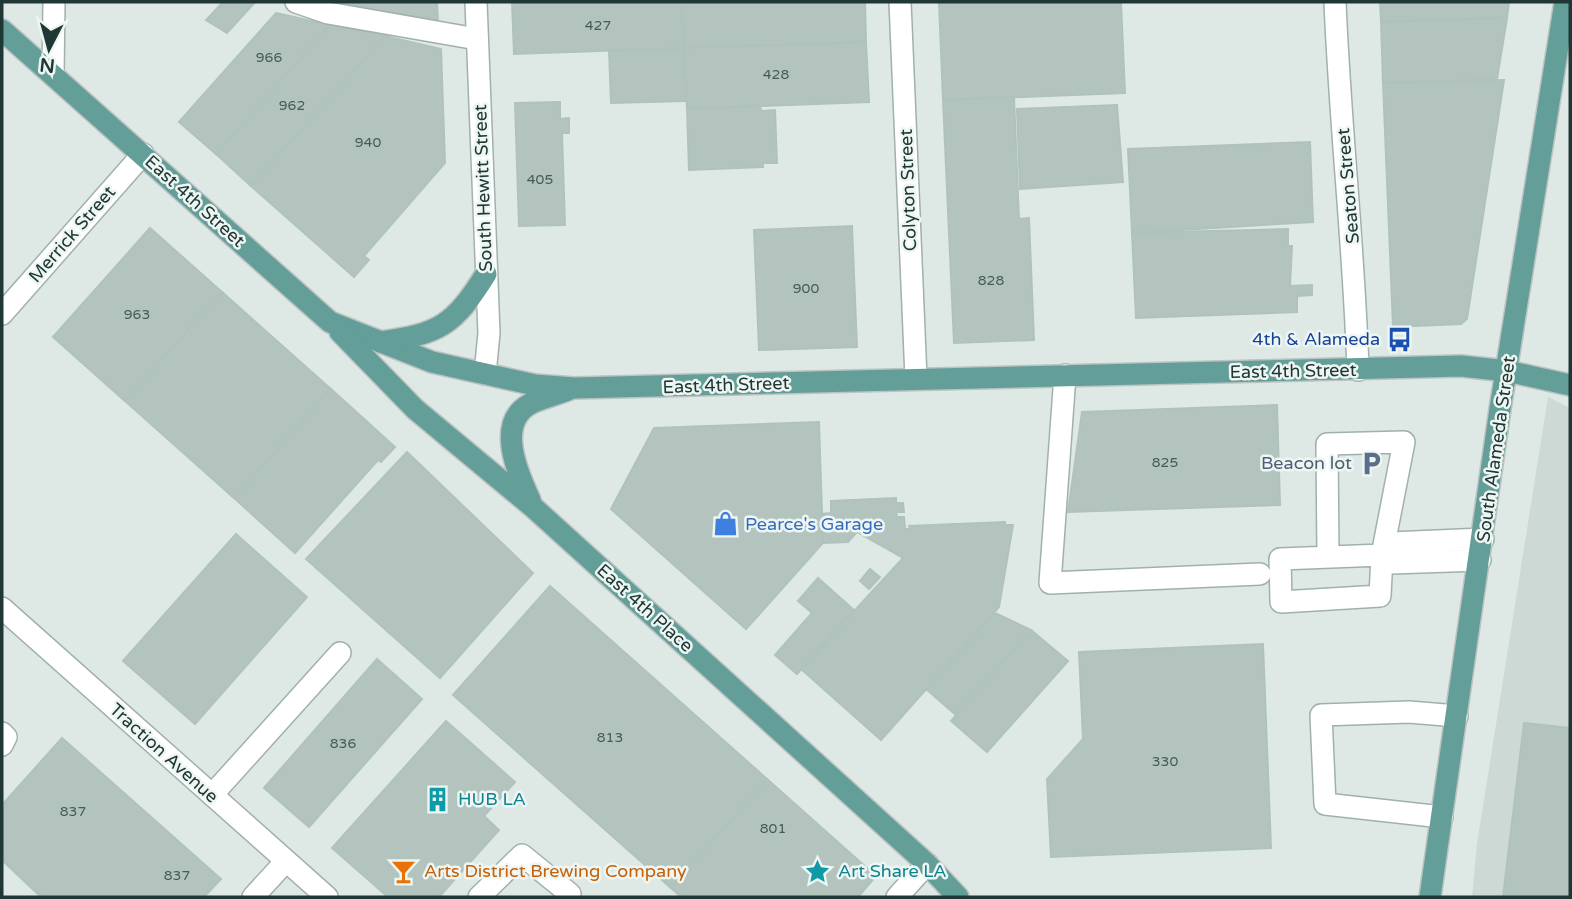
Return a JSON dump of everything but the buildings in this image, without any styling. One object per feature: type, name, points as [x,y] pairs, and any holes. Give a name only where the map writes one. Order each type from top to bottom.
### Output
[{"type":"main road","name":"South Alameda Street","points":[[1430,897],[1507,371],[1565,2]]},
{"type":"main road","name":"East 4th Street","points":[[2,30],[330,323],[376,343],[432,362],[485,374],[535,385],[574,388],[1461,366],[1507,371],[1570,385]]},
{"type":"main road","points":[[376,343],[417,337],[442,326],[467,304],[486,274]]},
{"type":"main road","name":"East 4th Place","points":[[330,323],[415,409],[534,508],[927,864],[958,897]]},
{"type":"main road","points":[[534,508],[514,467],[512,437],[518,414],[530,404],[574,388]]},
{"type":"street","points":[[53,75],[54,2]]},
{"type":"street","points":[[296,2],[328,13],[477,39]]},
{"type":"street","name":"South Hewitt Street","points":[[475,2],[489,333],[485,374]]},
{"type":"street","name":"Colyton Street","points":[[900,2],[916,378]]},
{"type":"street","name":"Seaton Street","points":[[1335,2],[1339,86],[1353,229],[1358,370]]},
{"type":"street","name":"Merrick Street","points":[[2,314],[143,154]]},
{"type":"street","points":[[1065,375],[1050,583],[1260,574]]},
{"type":"street","points":[[1328,557],[1327,444],[1404,442],[1382,555],[1380,596],[1281,602],[1280,559],[1382,555],[1391,563],[1482,550]]},
{"type":"street","name":"Traction Avenue","points":[[2,608],[327,897]]},
{"type":"street","points":[[212,795],[341,653]]},
{"type":"street","points":[[1442,817],[1325,804],[1321,715],[1409,712],[1457,716]]},
{"type":"street","points":[[2,733],[6,737],[2,745]]},
{"type":"street","points":[[479,897],[522,855],[570,894],[568,897]]},
{"type":"street","points":[[253,897],[286,861]]},
{"type":"street","points":[[897,897],[927,864]]},
{"type":"shaded area","points":[[1548,397],[1570,408],[1570,897],[1472,897],[1477,844]]},
{"type":"place","name":"4th & Alameda","points":[[1400,339]]},
{"type":"place","name":"Beacon lot","points":[[1372,463]]},
{"type":"place","name":"Pearce's Garage","points":[[725,524]]},
{"type":"place","name":"HUB LA","points":[[438,799]]},
{"type":"place","name":"Arts District Brewing Company","points":[[404,871]]},
{"type":"place","name":"Art Share LA","points":[[818,871]]}]
